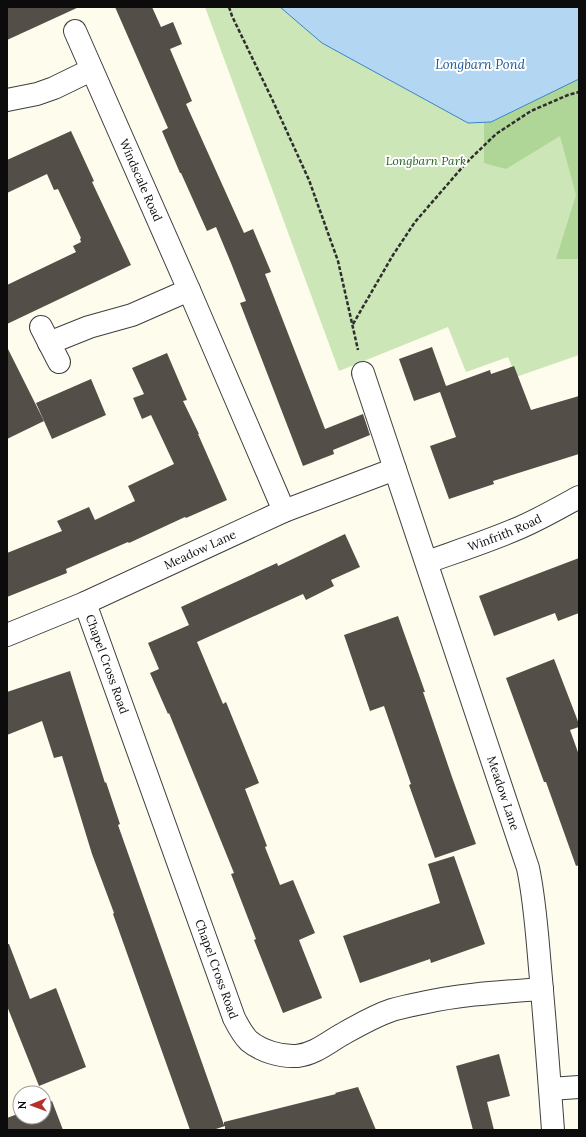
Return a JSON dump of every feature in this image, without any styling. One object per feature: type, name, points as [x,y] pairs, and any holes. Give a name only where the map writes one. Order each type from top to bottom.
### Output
[{"type":"street","name":"Windscale Road","points":[[74,31],[189,290],[284,510]]},
{"type":"street","points":[[7,100],[54,88],[91,70]]},
{"type":"street","points":[[50,344],[89,327],[132,315],[189,290]]},
{"type":"street","name":"Meadow Lane","points":[[363,373],[528,868],[532,885],[534,905],[553,1130]]},
{"type":"street","name":"Meadow Lane","points":[[7,635],[85,603],[284,510],[395,469]]},
{"type":"street","name":"Winfrith Road","points":[[427,562],[520,527],[547,515],[579,497]]},
{"type":"street","name":"Chapel Cross Road","points":[[85,603],[234,1018],[240,1030],[249,1041],[260,1048],[272,1052],[297,1056],[310,1053],[321,1048],[355,1027],[392,1010],[423,1002],[453,997],[542,989]]},
{"type":"street","points":[[550,1089],[579,1087]]},
{"type":"path","points":[[229,7],[309,180],[338,261],[363,373]]},
{"type":"path","points":[[353,324],[393,255],[415,222],[466,163],[496,134],[532,111],[568,95],[579,92]]},
{"type":"green space","name":"Longbarn Park","points":[[205,7],[579,7],[579,355],[516,377],[508,357],[466,372],[448,327],[339,371]]},
{"type":"green space","points":[[579,7],[579,259],[556,259],[576,195],[560,136],[506,169],[484,163],[484,69]]},
{"type":"water","name":"Longbarn Pond","points":[[280,7],[579,7],[579,79],[491,122],[468,123],[322,43]]},
{"type":"building","points":[[7,7],[79,7],[7,40]]},
{"type":"building","points":[[115,7],[152,7],[161,27],[173,22],[182,44],[170,49],[192,101],[186,104],[244,233],[253,229],[271,272],[265,274],[325,429],[363,414],[370,435],[333,450],[334,454],[303,466],[240,303],[246,301],[231,263],[216,227],[207,231],[180,173],[162,131],[168,128]]},
{"type":"building","points":[[71,131],[94,181],[92,182],[131,265],[7,324],[7,285],[76,252],[73,246],[81,242],[81,238],[58,189],[54,190],[47,174],[7,193],[7,160]]},
{"type":"building","points":[[7,347],[44,421],[7,439]]},
{"type":"building","points":[[432,347],[446,386],[490,370],[491,374],[514,366],[531,410],[579,396],[579,454],[493,481],[494,484],[449,499],[430,446],[456,437],[440,392],[414,401],[399,359]]},
{"type":"building","points":[[167,353],[187,400],[183,401],[199,434],[227,500],[66,569],[67,573],[7,597],[7,553],[62,531],[57,521],[89,507],[95,520],[135,501],[128,486],[174,464],[151,415],[142,419],[133,398],[144,394],[132,368]]},
{"type":"building","points":[[91,379],[106,415],[52,439],[36,403]]},
{"type":"building","points":[[345,534],[360,567],[331,580],[334,586],[306,600],[303,594],[197,642],[223,704],[226,702],[259,783],[245,789],[280,885],[293,880],[315,933],[299,940],[322,998],[283,1013],[254,940],[256,939],[231,874],[234,873],[169,713],[168,714],[150,673],[159,669],[148,643],[189,625],[181,607],[277,563],[278,566]]},
{"type":"building","points":[[579,558],[579,613],[558,621],[555,613],[494,636],[479,596]]},
{"type":"building","points":[[398,616],[476,844],[435,858],[409,785],[411,784],[384,706],[370,711],[344,635]]},
{"type":"building","points":[[554,659],[579,724],[579,727],[570,730],[579,755],[579,865],[576,866],[506,678]]},
{"type":"building","points":[[70,671],[105,783],[106,782],[120,824],[118,825],[224,1125],[224,1122],[336,1094],[335,1093],[358,1087],[376,1130],[225,1130],[225,1126],[213,1130],[190,1130],[92,854],[62,756],[54,758],[42,721],[7,735],[7,692]]},
{"type":"building","points":[[454,856],[485,944],[431,963],[430,959],[360,983],[343,936],[440,903],[428,864]]},
{"type":"building","points":[[7,944],[9,944],[30,999],[56,988],[86,1067],[39,1085],[7,1006]]},
{"type":"building","points":[[499,1054],[510,1096],[487,1102],[494,1130],[473,1130],[456,1066]]},
{"type":"building","points":[[52,1101],[63,1130],[7,1130],[7,1118],[12,1116],[12,1125],[52,1125]]}]
